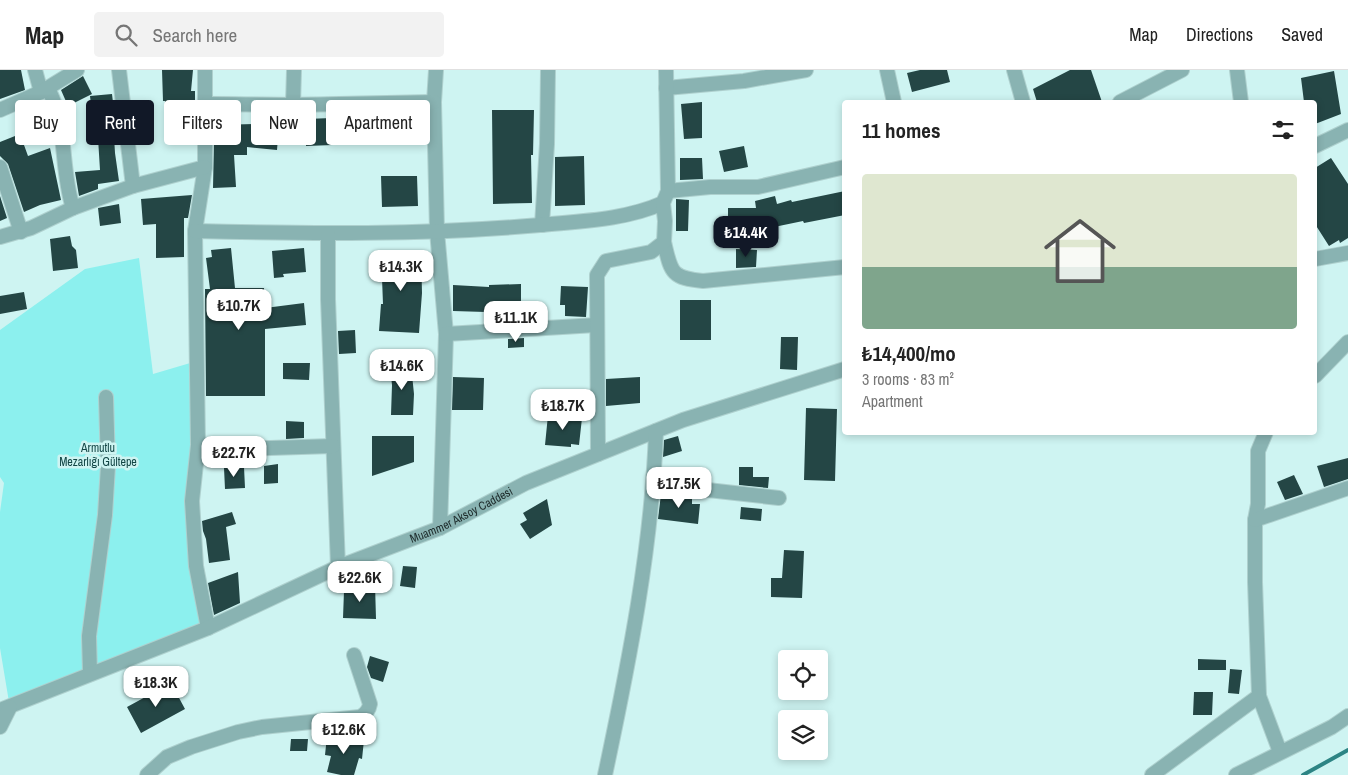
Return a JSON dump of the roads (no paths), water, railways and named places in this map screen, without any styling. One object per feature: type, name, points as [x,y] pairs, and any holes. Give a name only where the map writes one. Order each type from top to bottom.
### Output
[{"type":"street","points":[[35,70],[44,91],[59,114],[62,128],[65,172],[73,208]]},
{"type":"street","points":[[0,110],[44,91],[77,70]]},
{"type":"street","points":[[119,70],[133,186]]},
{"type":"street","points":[[205,70],[206,100]]},
{"type":"street","points":[[293,100],[294,70]]},
{"type":"street","points":[[436,70],[434,102],[436,231],[446,334],[440,528]]},
{"type":"street","points":[[542,225],[548,70]]},
{"type":"street","points":[[666,70],[664,242],[671,268],[684,280],[703,281],[842,267]]},
{"type":"street","points":[[666,88],[744,81],[806,70]]},
{"type":"street","points":[[887,70],[894,100]]},
{"type":"street","points":[[1014,70],[1022,100]]},
{"type":"street","points":[[1124,100],[1182,70]]},
{"type":"street","points":[[1237,70],[1241,100]]},
{"type":"street","points":[[316,105],[434,102]]},
{"type":"street","points":[[1317,145],[1348,130]]},
{"type":"street","points":[[205,145],[205,168],[195,231],[198,445],[192,501],[196,566],[208,628]]},
{"type":"street","points":[[0,166],[21,232]]},
{"type":"street","points":[[0,237],[21,232],[73,208],[133,186],[205,168]]},
{"type":"street","points":[[195,231],[328,234],[481,230],[576,222],[619,216],[651,208],[665,197],[710,187],[758,187],[842,168]]},
{"type":"street","points":[[328,234],[338,567]]},
{"type":"street","points":[[598,454],[597,275],[606,261],[651,252],[664,242]]},
{"type":"street","points":[[1317,259],[1348,253]]},
{"type":"street","points":[[446,334],[596,325]]},
{"type":"street","points":[[1317,374],[1348,342]]},
{"type":"street","name":"Muammer Aksoy Caddesi","points":[[5,708],[208,628],[338,567],[440,528],[526,483],[683,420],[842,370]]},
{"type":"street","points":[[90,674],[90,636],[105,515],[108,466],[106,398]]},
{"type":"street","points":[[605,775],[630,656],[654,484],[656,431]]},
{"type":"street","points":[[1265,435],[1258,451],[1258,504],[1255,520],[1259,696],[1280,752]]},
{"type":"street","points":[[198,445],[238,449],[333,446]]},
{"type":"street","points":[[654,484],[779,498]]},
{"type":"street","points":[[1255,520],[1348,488]]},
{"type":"street","points":[[147,775],[167,757],[214,739],[262,726],[312,723],[364,715],[370,704],[354,655]]},
{"type":"street","points":[[1152,775],[1259,696]]},
{"type":"street","points":[[0,727],[5,708]]},
{"type":"street","points":[[1236,775],[1332,727],[1348,716]]},
{"type":"waterway","points":[[1303,775],[1348,750]]},
{"type":"park label","name":"Armutlu Mezarlığı Gültepe","points":[[98,455]]}]
